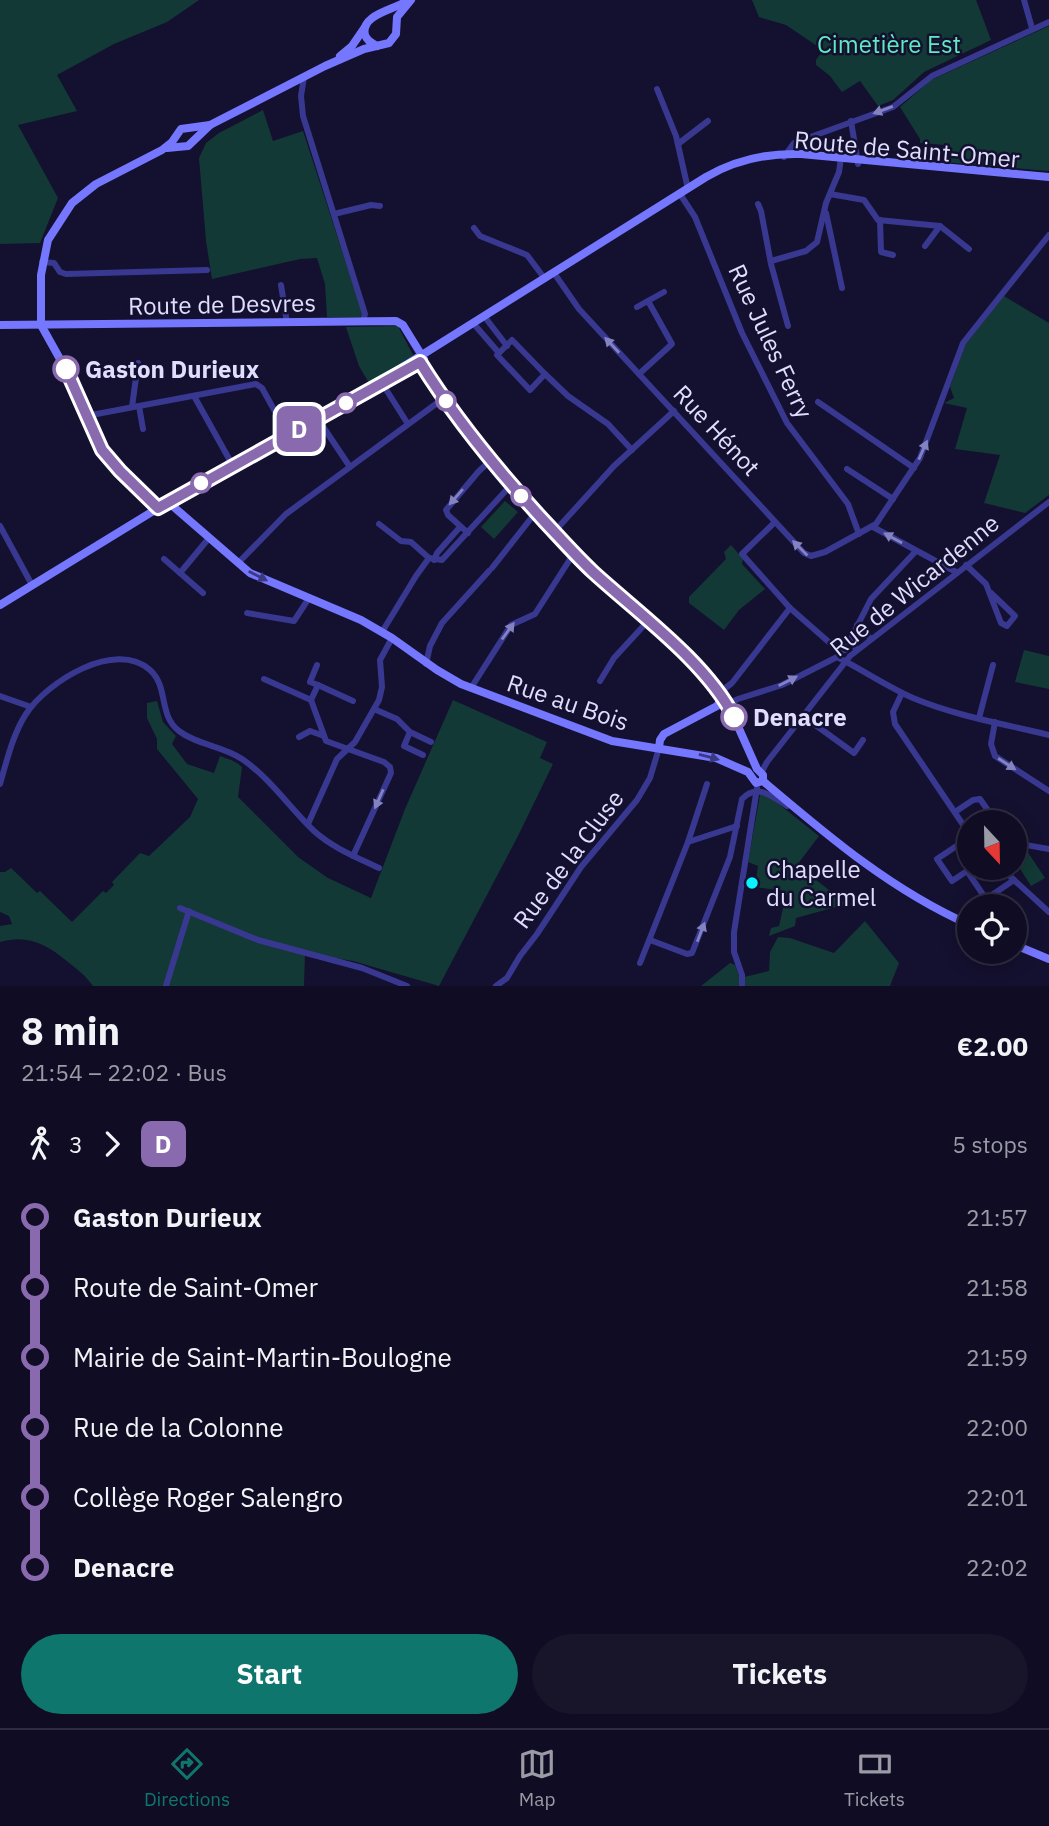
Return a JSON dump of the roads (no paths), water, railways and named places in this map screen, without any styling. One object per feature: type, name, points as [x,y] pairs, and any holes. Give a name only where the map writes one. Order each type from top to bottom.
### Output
[{"type":"main road","points":[[158,508],[108,457],[98,443],[70,377],[41,325],[42,261],[51,234],[74,201],[96,184],[162,150],[190,146],[210,125],[325,65],[350,48],[370,19],[409,0]]},
{"type":"main road","points":[[325,65],[391,42],[396,34],[398,15],[409,0]]},
{"type":"main road","points":[[378,15],[388,17],[395,25]]},
{"type":"main road","points":[[365,27],[368,39],[377,46]]},
{"type":"main road","points":[[162,150],[181,129],[210,125]]},
{"type":"main road","points":[[189,129],[194,133],[194,140]]},
{"type":"main road","points":[[176,136],[182,146]]},
{"type":"main road","name":"Route de Saint-Omer","points":[[0,605],[168,502],[375,387],[718,170],[786,153],[1049,179]]},
{"type":"main road","name":"Route de Desvres","points":[[0,326],[399,322],[420,359]]},
{"type":"main road","points":[[420,359],[444,398],[511,485],[574,553],[693,663],[732,705],[752,754],[759,780]]},
{"type":"main road","name":"Rue au Bois","points":[[168,502],[253,575],[344,611],[392,638],[426,664],[471,688],[612,741],[716,758],[746,772],[897,888],[957,919]]},
{"type":"main road","points":[[659,748],[663,735],[717,706],[721,700],[719,691]]},
{"type":"main road","points":[[1027,950],[1049,960]]},
{"type":"street","points":[[1024,0],[1032,28]]},
{"type":"street","points":[[786,153],[794,143],[895,106],[939,72],[1049,22]]},
{"type":"street","points":[[304,77],[302,114],[365,314],[363,321]]},
{"type":"street","name":"Rue Jules Ferry","points":[[657,89],[678,144],[684,191],[741,333],[787,423],[846,501],[859,534]]},
{"type":"street","points":[[678,144],[708,121]]},
{"type":"street","points":[[851,121],[858,162]]},
{"type":"street","points":[[771,261],[804,252],[813,246],[819,236],[840,160]]},
{"type":"street","points":[[830,194],[864,200],[876,219],[940,226],[969,248]]},
{"type":"street","points":[[758,204],[788,326]]},
{"type":"street","points":[[334,214],[380,205]]},
{"type":"street","points":[[825,208],[842,288]]},
{"type":"street","points":[[880,220],[881,252],[893,254]]},
{"type":"street","points":[[925,246],[940,226]]},
{"type":"street","points":[[474,228],[480,236],[527,255],[545,279]]},
{"type":"street","points":[[956,572],[873,527],[914,468],[930,434],[963,343],[1049,235]]},
{"type":"street","points":[[42,261],[55,264],[59,271],[66,274],[207,270]]},
{"type":"street","name":"Rue Hénot","points":[[554,273],[579,309],[809,556],[821,553],[873,527]]},
{"type":"street","points":[[281,285],[287,323]]},
{"type":"street","points":[[637,307],[664,292]]},
{"type":"street","points":[[639,374],[672,344],[648,301]]},
{"type":"street","points":[[485,318],[507,346]]},
{"type":"street","points":[[475,325],[499,353],[497,355],[530,390],[545,374]]},
{"type":"street","points":[[499,353],[512,340],[568,396],[608,424],[632,450]]},
{"type":"street","points":[[138,363],[136,406],[144,429]]},
{"type":"street","points":[[86,415],[258,384],[288,435]]},
{"type":"street","points":[[387,391],[407,423]]},
{"type":"street","points":[[194,396],[233,466]]},
{"type":"street","points":[[238,563],[282,517],[444,398]]},
{"type":"street","points":[[818,402],[914,468]]},
{"type":"street","points":[[554,531],[632,450],[674,411]]},
{"type":"street","points":[[318,419],[350,467]]},
{"type":"street","points":[[468,533],[447,514],[447,508],[491,461]]},
{"type":"street","points":[[847,469],[893,499]]},
{"type":"street","points":[[379,524],[401,541],[411,542],[431,559],[440,561],[446,558],[511,485]]},
{"type":"street","name":"Rue de Wicardenne","points":[[759,780],[770,757],[856,650],[1049,502]]},
{"type":"street","points":[[426,664],[430,646],[442,623],[491,570],[536,512]]},
{"type":"street","points":[[775,522],[743,554],[790,608],[840,651],[847,649],[871,599],[916,551]]},
{"type":"street","points":[[0,526],[32,585]]},
{"type":"street","points":[[382,632],[418,571],[460,527]]},
{"type":"street","points":[[180,573],[209,538]]},
{"type":"street","points":[[471,688],[511,625],[535,614],[574,553]]},
{"type":"street","points":[[164,559],[203,593]]},
{"type":"street","points":[[966,565],[984,579],[1001,623],[1007,626],[1015,616],[990,593]]},
{"type":"street","points":[[247,613],[294,621],[309,598]]},
{"type":"street","points":[[732,705],[727,693],[732,683],[790,608]]},
{"type":"street","points":[[600,681],[612,660],[648,621]]},
{"type":"street","points":[[857,625],[871,639]]},
{"type":"street","points":[[852,636],[856,650]]},
{"type":"street","points":[[307,824],[335,761],[357,740],[374,709],[382,690],[380,660],[392,638]]},
{"type":"street","points":[[717,706],[732,705],[782,685],[833,657],[839,657],[902,693],[930,704],[1049,735]]},
{"type":"street","points":[[0,784],[17,730],[31,707],[56,684],[84,668],[110,660],[134,661],[148,668],[158,680],[167,715],[176,728],[186,735],[235,754],[258,772],[307,824],[333,845],[379,868]]},
{"type":"street","points":[[317,665],[310,682],[353,701]]},
{"type":"street","points":[[979,718],[993,665]]},
{"type":"street","points":[[264,679],[311,700]]},
{"type":"street","points":[[719,691],[732,683]]},
{"type":"street","points":[[318,685],[311,700],[326,741],[387,764],[391,771],[353,856]]},
{"type":"street","points":[[902,693],[893,712],[895,724],[957,817]]},
{"type":"street","points":[[0,696],[31,707]]},
{"type":"street","points":[[374,709],[397,719],[410,732],[431,742]]},
{"type":"street","points":[[803,716],[854,753],[863,740]]},
{"type":"street","points":[[995,722],[991,744],[995,755],[1049,791]]},
{"type":"street","points":[[299,737],[310,732],[324,736]]},
{"type":"street","points":[[410,732],[404,746],[423,755]]},
{"type":"street","name":"Rue de la Cluse","points":[[496,986],[507,978],[581,867],[637,800],[648,781],[659,748]]},
{"type":"street","points":[[752,754],[760,761],[770,757]]},
{"type":"street","points":[[650,940],[687,954],[693,952],[729,861],[742,799],[759,780]]},
{"type":"street","points":[[742,986],[742,975],[735,957],[734,936],[759,780]]},
{"type":"street","points":[[640,963],[688,842],[707,784]]},
{"type":"street","points":[[959,810],[978,799],[988,810]]},
{"type":"street","points":[[688,842],[737,826]]},
{"type":"street","points":[[957,845],[937,859],[952,881],[957,878]]},
{"type":"street","points":[[1027,845],[1049,849]]},
{"type":"street","points":[[973,880],[986,898],[1014,880],[1049,912]]},
{"type":"street","points":[[180,908],[258,940],[362,968],[407,986]]},
{"type":"street","points":[[166,986],[188,911]]},
{"type":"place","name":"Gaston Durieux","points":[[66,369]]},
{"type":"place","name":"Denacre","points":[[734,717]]},
{"type":"place","name":"Chapelle du Carmel","points":[[752,883]]},
{"type":"park label","name":"Cimetière Est","points":[[889,44]]}]
